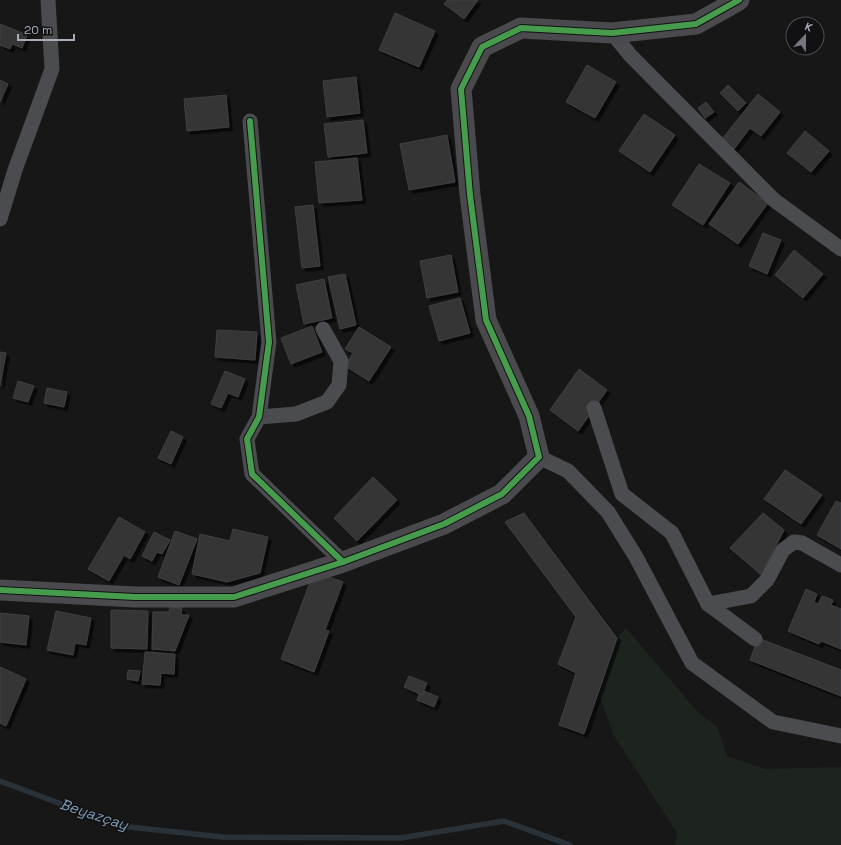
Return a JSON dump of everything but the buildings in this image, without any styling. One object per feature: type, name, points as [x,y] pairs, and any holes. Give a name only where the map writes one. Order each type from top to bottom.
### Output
[{"type":"street","points":[[0,219],[15,170],[52,69],[48,0]]},
{"type":"street","points":[[538,457],[529,416],[486,320],[470,195],[461,89],[482,47],[521,28],[612,33],[696,24],[738,0]]},
{"type":"street","points":[[612,33],[630,56],[774,200],[841,249]]},
{"type":"street","points":[[250,121],[269,342],[259,417],[247,439],[252,474],[342,562]]},
{"type":"street","points":[[259,417],[296,414],[327,402],[339,385],[341,360],[324,329]]},
{"type":"street","points":[[594,408],[622,494],[672,533],[708,604],[755,639]]},
{"type":"street","points":[[538,457],[568,471],[608,512],[636,557],[692,663],[773,722],[841,736]]},
{"type":"street","points":[[0,590],[135,596],[234,597],[342,562],[444,524],[502,494],[538,457]]},
{"type":"street","points":[[608,512],[622,494]]},
{"type":"street","points":[[708,604],[751,596],[767,580],[783,550],[794,542],[802,543],[841,565]]},
{"type":"shaded area","points":[[626,628],[696,710],[718,728],[727,756],[765,769],[841,767],[841,845],[675,845],[677,833],[613,734],[598,692],[617,638]]},
{"type":"waterway","name":"Beyazçay","points":[[0,781],[120,826],[222,837],[401,838],[504,821],[570,845]]},
{"type":"cycle path","points":[[0,590],[135,597],[234,597],[343,562],[444,524],[502,494],[539,457],[529,416],[486,320],[470,195],[461,89],[482,47],[521,28],[612,33],[696,24],[739,0]]},
{"type":"cycle path","points":[[250,121],[269,342],[259,417],[247,439],[252,474],[343,562]]}]
